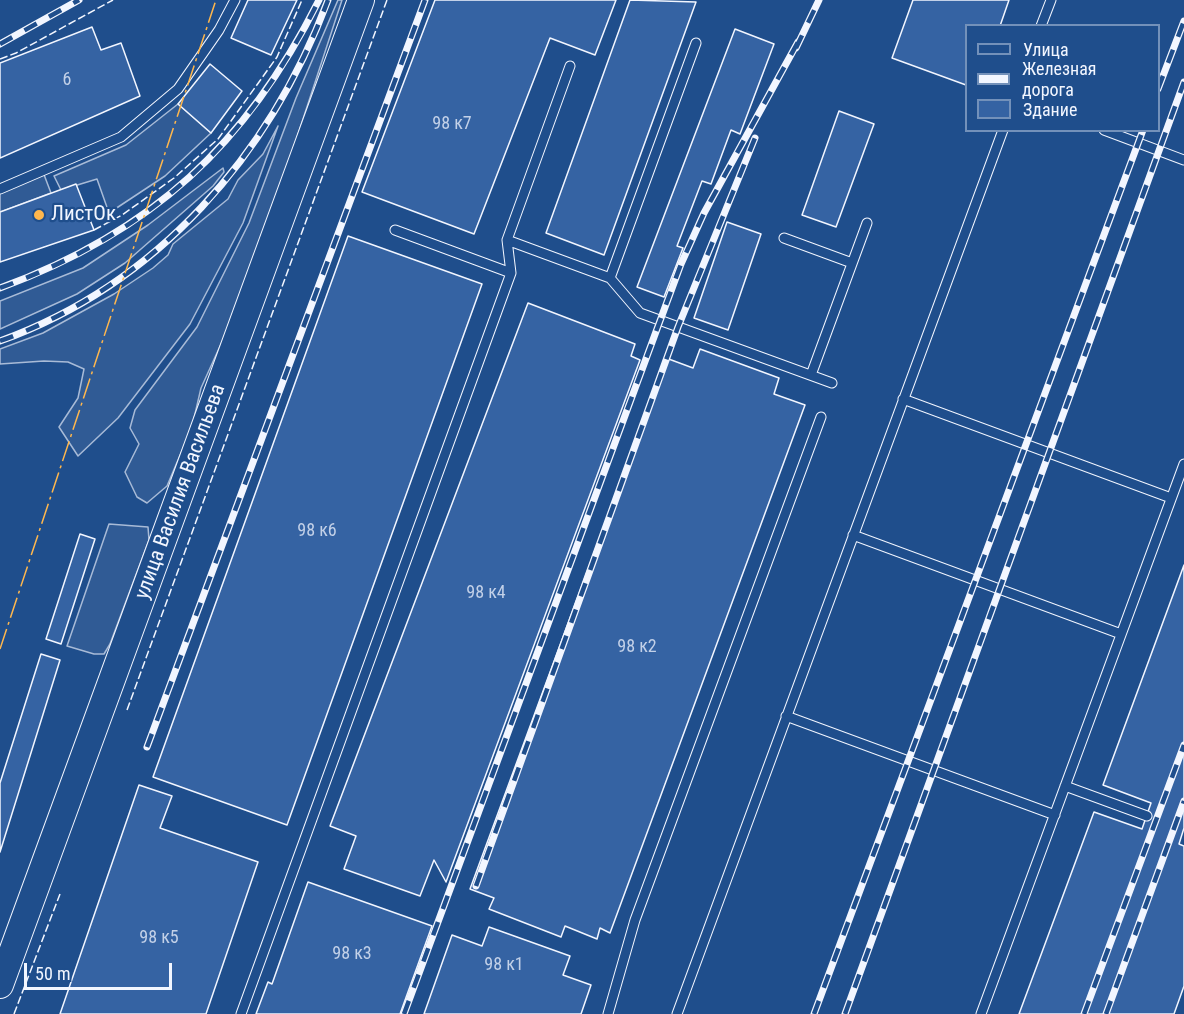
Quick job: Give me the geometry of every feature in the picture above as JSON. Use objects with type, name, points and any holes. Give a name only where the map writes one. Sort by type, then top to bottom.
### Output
[{"type":"main road","name":"улица Василия Васильева","points":[[0,985],[362,0]]},
{"type":"lane","points":[[0,189],[122,137],[178,89],[219,30],[235,0]]},
{"type":"lane","points":[[1042,24],[1051,0]]},
{"type":"lane","points":[[610,278],[696,43]]},
{"type":"lane","points":[[241,1014],[512,273],[507,240],[570,66]]},
{"type":"lane","points":[[677,1014],[1002,132]]},
{"type":"lane","points":[[1109,132],[1184,160]]},
{"type":"lane","points":[[811,375],[867,223]]},
{"type":"lane","points":[[395,230],[512,273]]},
{"type":"lane","points":[[784,238],[852,263]]},
{"type":"lane","points":[[507,240],[610,278],[640,313],[832,383]]},
{"type":"lane","points":[[903,399],[1171,498]]},
{"type":"lane","points":[[608,1014],[634,920],[821,417]]},
{"type":"lane","points":[[981,1014],[1184,464]]},
{"type":"lane","points":[[853,535],[1121,634]]},
{"type":"lane","points":[[786,716],[1055,815]]},
{"type":"lane","points":[[1065,786],[1147,816]]},
{"type":"shaded area","points":[[338,0],[342,0],[286,171],[236,311],[201,388],[192,427],[167,486],[147,503],[137,497],[125,472],[139,444],[130,428],[135,410],[197,327],[249,223],[296,98]]},
{"type":"shaded area","points":[[178,104],[211,133],[165,176],[109,213],[97,179],[61,190],[54,176],[126,145]]},
{"type":"shaded area","points":[[278,126],[243,223],[190,324],[118,418],[78,456],[59,427],[78,398],[84,369],[68,362],[0,364],[0,349],[43,333],[114,294],[153,268],[168,255],[173,244],[228,199],[238,180],[263,154]]},
{"type":"shaded area","points":[[223,168],[224,172],[213,186],[125,263],[77,294],[0,329],[0,301],[83,268],[148,225]]},
{"type":"shaded area","points":[[43,172],[51,193],[0,212],[0,187]]},
{"type":"shaded area","points":[[109,524],[148,527],[149,540],[110,644],[104,654],[94,654],[67,646]]},
{"type":"building","points":[[248,0],[297,0],[271,55],[231,38]]},
{"type":"building","points":[[435,0],[616,0],[595,55],[550,38],[474,234],[362,192]]},
{"type":"building","points":[[630,0],[696,2],[604,255],[546,233]]},
{"type":"building","points":[[913,0],[1009,0],[1001,24],[965,24],[965,85],[892,58]]},
{"type":"building","points":[[92,27],[101,50],[121,43],[140,96],[0,158],[0,63]]},
{"type":"building","points":[[735,29],[774,44],[740,134],[731,130],[711,184],[702,181],[677,246],[683,248],[664,297],[637,287]]},
{"type":"building","points":[[210,64],[242,91],[211,133],[178,104]]},
{"type":"building","points":[[839,111],[874,124],[836,227],[802,215]]},
{"type":"building","points":[[76,184],[94,230],[0,262],[0,212]]},
{"type":"building","points":[[727,222],[761,234],[728,330],[694,318]]},
{"type":"building","points":[[348,236],[482,284],[287,825],[153,777]]},
{"type":"building","points":[[528,303],[635,344],[631,356],[640,360],[446,882],[434,860],[420,896],[344,869],[356,836],[330,826]]},
{"type":"building","points":[[700,349],[779,378],[774,394],[805,405],[610,933],[600,928],[597,939],[565,926],[561,937],[489,909],[494,898],[470,889],[666,358],[693,368]]},
{"type":"building","points":[[80,534],[95,539],[61,644],[46,639]]},
{"type":"building","points":[[1184,565],[1184,828],[1179,844],[1184,846],[1184,986],[1174,1014],[1019,1014],[1094,812],[1142,829],[1151,803],[1103,785]]},
{"type":"building","points":[[41,654],[60,660],[0,852],[0,783]]},
{"type":"building","points":[[139,785],[172,796],[160,828],[258,862],[206,1014],[60,1014]]},
{"type":"building","points":[[308,882],[432,926],[400,1014],[256,1014],[268,982],[272,984]]},
{"type":"building","points":[[489,927],[570,956],[563,975],[591,985],[581,1014],[424,1014],[452,935],[482,946]]},
{"type":"railway","points":[[0,44],[79,0]]},
{"type":"railway","points":[[0,288],[104,240],[149,210],[190,177],[227,140],[260,98],[291,51],[319,0]]},
{"type":"railway","points":[[0,341],[57,316],[110,285],[158,249],[202,207],[240,161],[274,111],[304,57],[328,0]]},
{"type":"railway","points":[[147,747],[425,0]]},
{"type":"railway","points":[[796,48],[819,0]]},
{"type":"railway","points":[[1160,84],[1184,21]]},
{"type":"railway","points":[[404,1014],[681,264],[704,213],[798,42]]},
{"type":"railway","points":[[845,1014],[1184,82]]},
{"type":"railway","points":[[814,1014],[1142,132]]},
{"type":"railway","points":[[476,886],[678,327],[755,138]]},
{"type":"railway","points":[[1084,1014],[1184,745]]},
{"type":"railway","points":[[1106,1014],[1184,801]]},
{"type":"fence","points":[[0,59],[16,53],[113,0]]},
{"type":"fence","points":[[94,230],[122,215],[174,178],[218,139],[277,57],[302,0]]},
{"type":"fence","points":[[127,710],[387,0]]},
{"type":"fence","points":[[14,1014],[60,894]]},
{"type":"power","points":[[0,649],[216,0]]},
{"type":"place","name":"ЛистОк","points":[[39,215]]}]
